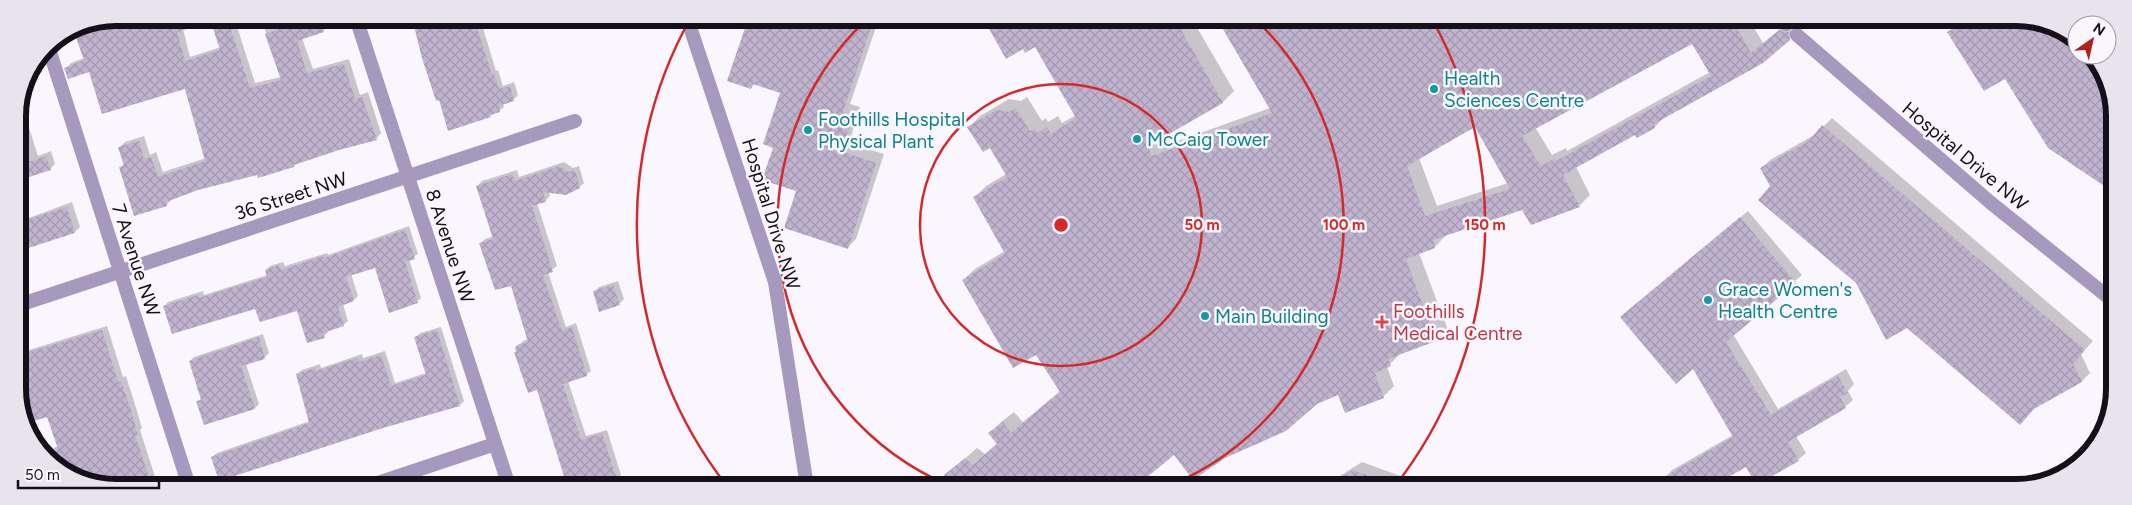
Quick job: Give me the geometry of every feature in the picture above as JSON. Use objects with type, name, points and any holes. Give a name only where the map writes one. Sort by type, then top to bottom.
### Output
[{"type":"street","name":"8 Avenue NW","points":[[359,26],[506,479]]},
{"type":"street","name":"Hospital Drive NW","points":[[690,26],[775,282],[806,479]]},
{"type":"street","name":"Hospital Drive NW","points":[[1797,35],[1991,203],[2106,295]]},
{"type":"street","name":"7 Avenue NW","points":[[51,55],[186,479]]},
{"type":"street","name":"36 Street NW","points":[[26,303],[575,121]]},
{"type":"street","points":[[390,479],[495,444]]},
{"type":"building","points":[[117,26],[197,26],[177,32],[185,61],[220,50],[212,26],[230,26],[250,88],[281,80],[265,34],[288,26],[322,26],[324,32],[297,41],[307,73],[344,64],[355,99],[362,97],[377,140],[339,150],[258,178],[257,175],[198,190],[166,202],[167,206],[134,216],[119,167],[124,166],[118,147],[139,141],[144,159],[151,157],[158,177],[205,161],[185,89],[102,114],[89,72],[68,79],[64,68],[84,60],[76,36],[93,29]]},
{"type":"building","points":[[414,26],[477,26],[492,75],[494,74],[499,89],[510,86],[514,101],[499,106],[500,112],[490,115],[491,117],[448,131],[439,100],[436,101]]},
{"type":"building","name":"Foothills Hospital Physical Plant","points":[[746,26],[871,26],[843,112],[853,116],[841,151],[876,163],[848,249],[784,228],[796,191],[762,180],[773,148],[763,144],[780,93],[753,84],[751,89],[727,81]]},
{"type":"building","points":[[987,26],[1179,26],[1223,103],[1148,146],[1152,156],[1272,113],[1221,26],[1736,26],[1751,53],[1780,30],[1789,32],[1790,40],[1763,63],[1654,124],[1655,128],[1637,138],[1635,135],[1563,175],[1580,207],[1531,225],[1522,210],[1433,240],[1435,248],[1406,259],[1436,341],[1388,359],[1391,366],[1375,373],[1384,398],[1345,413],[1338,395],[1317,404],[1286,431],[1225,458],[1194,479],[1192,479],[1174,455],[1145,479],[947,479],[944,475],[965,458],[973,465],[997,444],[988,433],[1003,422],[1011,433],[1060,392],[1036,355],[1013,368],[962,280],[1005,254],[973,197],[1007,177],[990,148],[983,152],[967,127],[997,110],[1009,112],[1015,108],[1030,131],[1034,129],[1037,133],[1047,127],[1051,134],[1076,118],[1035,47],[1025,53],[1023,49],[1006,59]],"holes":[[[1692,44],[1711,76],[1556,161],[1554,159],[1541,166],[1522,136]],[[1475,127],[1510,189],[1425,216],[1407,166]]]},
{"type":"building","points":[[1794,26],[1808,26],[1804,29]]},
{"type":"building","points":[[1957,26],[2027,27],[2044,31],[2067,43],[2067,65],[2089,65],[2094,72],[2104,99],[2106,111],[2106,187],[2048,148],[2005,79],[1984,91],[1947,32]]},
{"type":"building","points":[[1822,125],[2085,350],[2073,364],[2082,382],[2034,409],[2020,425],[1907,328],[1886,340],[1856,283],[1758,200],[1770,186],[1760,168],[1809,141]]},
{"type":"building","points":[[46,156],[51,170],[29,177],[26,163]]},
{"type":"building","points":[[559,166],[568,172],[575,170],[580,188],[566,195],[543,192],[546,202],[532,206],[553,272],[543,275],[562,331],[572,327],[587,376],[563,384],[581,440],[602,433],[617,479],[565,479],[537,390],[528,393],[514,352],[516,352],[515,348],[517,345],[528,342],[511,286],[495,290],[479,243],[493,239],[476,186],[512,174],[515,181]]},
{"type":"building","points":[[67,207],[75,233],[26,249],[26,222],[30,221],[29,219]]},
{"type":"building","points":[[1740,217],[1796,283],[1726,342],[1771,415],[1838,376],[1848,393],[1840,397],[1846,408],[1788,442],[1799,461],[1767,479],[1753,479],[1746,467],[1725,479],[1661,479],[1733,437],[1693,369],[1676,384],[1620,317]]},
{"type":"building","points":[[405,230],[415,259],[405,262],[418,303],[389,313],[375,268],[346,277],[354,301],[338,307],[344,326],[323,333],[325,338],[307,343],[297,311],[260,322],[255,309],[172,334],[163,306],[198,295],[199,298],[267,277],[265,270],[279,265],[281,270],[323,256],[324,258]]},
{"type":"building","points":[[613,285],[620,305],[599,312],[593,291]]},
{"type":"building","points":[[102,330],[118,382],[121,381],[129,404],[138,435],[135,435],[150,479],[111,479],[88,474],[66,463],[53,452],[58,449],[47,417],[33,422],[28,406],[26,353]]},
{"type":"building","points":[[437,330],[460,406],[383,428],[225,479],[218,479],[211,457],[309,423],[296,374],[315,368],[316,371],[357,358],[359,362],[381,355],[391,386],[426,375],[414,337]]},
{"type":"building","points":[[259,337],[265,359],[241,366],[255,409],[204,425],[196,401],[201,400],[189,361]]},
{"type":"building","points":[[1353,470],[1378,479],[1338,479]]},
{"type":"place","name":"Health Sciences Centre","points":[[1434,89]]},
{"type":"place","name":"Foothills Hospital Physical Plant","points":[[808,130]]},
{"type":"place","name":"McCaig Tower","points":[[1137,139]]},
{"type":"place","name":"Grace Women's Health Centre","points":[[1708,300]]},
{"type":"place","name":"Main Building","points":[[1205,316]]},
{"type":"place","name":"Foothills Medical Centre","points":[[1382,322]]}]
